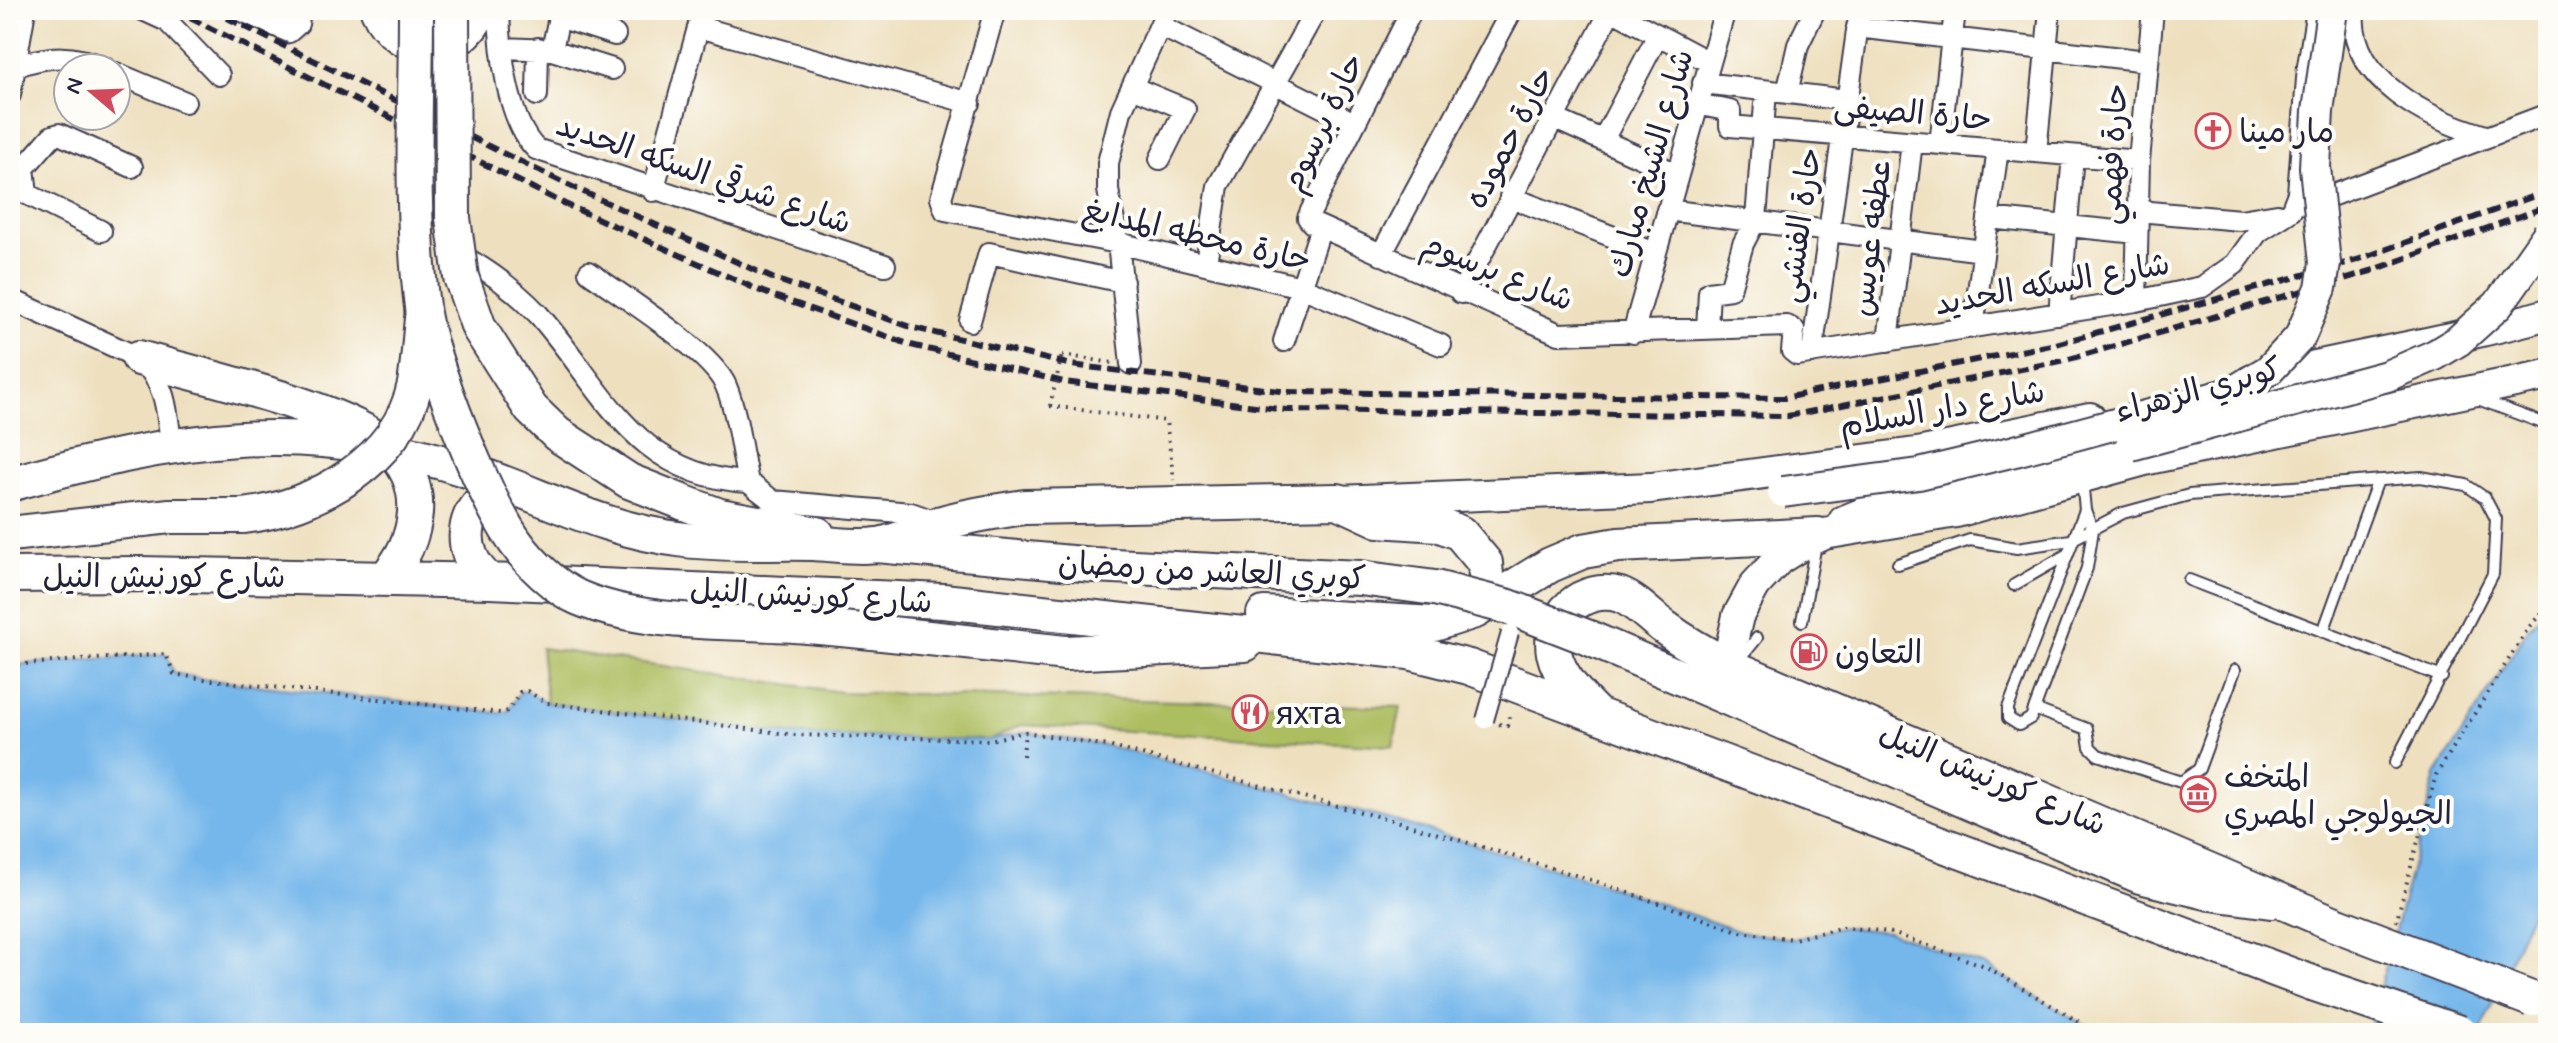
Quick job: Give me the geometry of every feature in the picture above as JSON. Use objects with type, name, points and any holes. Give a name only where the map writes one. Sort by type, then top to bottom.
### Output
[{"type":"main road","points":[[378,10],[391,32],[403,40],[430,47],[457,39],[468,30],[480,10]]},
{"type":"main road","name":"كوبري العاشر من رمضان","points":[[416,10],[416,221],[423,310],[445,387],[511,536],[545,574],[565,589],[608,609],[1066,653],[1310,641]]},
{"type":"main road","name":"كوبري العاشر من رمضان","points":[[452,10],[453,218],[461,277],[479,328],[531,409],[557,434],[629,481],[720,516],[878,545],[1093,565],[1360,578],[1473,596],[1550,621],[2140,876],[2211,893],[2284,901]]},
{"type":"main road","name":"كوبري الزهراء","points":[[1651,488],[1717,496],[1783,492],[1919,474],[2231,393],[2269,370],[2300,337],[2321,288],[2325,263],[2315,167],[2318,111],[2332,10]]},
{"type":"main road","name":"كوبري الزهراء","points":[[1818,535],[1886,504],[2131,445],[2387,376],[2458,341],[2498,305],[2548,234]]},
{"type":"main road","points":[[10,534],[170,516],[265,514],[328,491],[380,447],[405,408],[414,386],[423,310]]},
{"type":"main road","name":"شارع دار السلام","points":[[1338,501],[1651,488],[1789,471],[1991,440],[2188,397],[2379,350],[2494,329],[2548,314]]},
{"type":"main road","points":[[139,358],[298,406],[360,431],[388,447],[414,486],[416,503],[409,544],[385,579]]},
{"type":"main road","points":[[1206,630],[1231,620],[1269,614],[1419,626],[1448,622],[1488,604],[1550,565],[1592,549],[1818,535],[1956,512],[2270,431],[2548,375]]},
{"type":"main road","name":"شارع كورنيش النيل","points":[[10,484],[100,458],[171,444],[287,438],[388,447],[519,489],[592,520],[686,540],[878,545],[974,514],[1025,507],[1338,501]]},
{"type":"main road","points":[[490,581],[469,556],[467,523],[487,496],[519,489]]},
{"type":"main road","points":[[1338,501],[1379,520],[1438,524],[1460,533],[1485,563],[1488,604]]},
{"type":"main road","points":[[1730,666],[1738,616],[1755,585],[1779,559],[1818,535]]},
{"type":"main road","name":"شارع كورنيش النيل","points":[[10,575],[490,581],[943,601],[1439,658],[2312,983],[2460,1033]]},
{"type":"main road","name":"شارع كورنيش النيل","points":[[1599,717],[1563,673],[1553,643],[1564,613],[1590,595],[1610,593],[1629,600],[1682,640],[1730,666],[2335,924],[2539,1002]]},
{"type":"street","points":[[10,95],[17,66],[16,31],[25,10]]},
{"type":"street","points":[[143,10],[167,21],[219,75]]},
{"type":"street","points":[[240,10],[289,32],[298,24],[300,10]]},
{"type":"street","name":"شارع شرقي السكه الحديد","points":[[499,10],[505,75],[524,136],[536,149],[653,191],[885,265]]},
{"type":"street","points":[[653,191],[701,19],[970,103],[995,10]]},
{"type":"street","points":[[1206,263],[1218,186],[1316,10]]},
{"type":"street","name":"حارة برسوم","points":[[1284,341],[1301,287],[1315,223],[1354,123],[1412,10]]},
{"type":"street","points":[[1381,255],[1512,10]]},
{"type":"street","points":[[1611,10],[1709,62]]},
{"type":"street","name":"حارة حموده","points":[[1461,293],[1611,10]]},
{"type":"street","name":"شارع الشيخ مبارك","points":[[1633,333],[1725,10]]},
{"type":"street","points":[[1787,93],[1798,45],[1815,10]]},
{"type":"street","points":[[1940,144],[1955,10]]},
{"type":"street","points":[[2036,152],[2050,10]]},
{"type":"street","name":"حارة فهمي","points":[[2136,301],[2139,161],[2153,10]]},
{"type":"street","points":[[2291,211],[2302,173],[2308,66],[2317,10]]},
{"type":"street","points":[[2354,10],[2358,50],[2397,93],[2425,113],[2486,136]]},
{"type":"street","points":[[537,95],[545,49],[557,19],[570,14],[593,18],[615,35]]},
{"type":"street","points":[[1122,363],[1123,282],[1109,204],[1108,163],[1113,137],[1132,87],[1164,18],[1275,84],[1354,123]]},
{"type":"street","points":[[1859,19],[1952,38],[2147,61]]},
{"type":"street","name":"حارة الفنشي","points":[[1802,354],[1829,230],[1859,19]]},
{"type":"street","points":[[1603,140],[1658,35]]},
{"type":"street","points":[[502,48],[545,49],[612,69]]},
{"type":"street","points":[[17,66],[52,58]]},
{"type":"street","points":[[132,80],[185,102]]},
{"type":"street","points":[[1703,83],[1847,100]]},
{"type":"street","points":[[1132,87],[1185,109],[1160,159]]},
{"type":"street","points":[[1707,329],[1709,292],[1730,289],[1743,244],[1756,219],[1766,91]]},
{"type":"street","name":"حارة محطه المدابغ","points":[[970,103],[941,198],[941,206],[953,214],[1118,243],[1301,287],[1441,345]]},
{"type":"street","name":"حارة الصيفى","points":[[1697,104],[1730,111],[1730,126],[2139,161]]},
{"type":"street","points":[[2138,211],[2240,220],[2291,211],[2548,114]]},
{"type":"street","points":[[1553,118],[1677,174]]},
{"type":"street","points":[[101,231],[27,194],[17,165],[52,136],[59,134],[132,167]]},
{"type":"street","name":"عطفه عويس","points":[[1888,341],[1912,142]]},
{"type":"street","points":[[1973,327],[1998,149]]},
{"type":"street","points":[[2059,314],[2073,156]]},
{"type":"street","points":[[1510,197],[1655,253]]},
{"type":"street","points":[[1667,210],[1756,219],[1983,251]]},
{"type":"street","name":"شارع السكه الحديد","points":[[1802,354],[2059,314],[2202,287],[2220,278],[2235,264],[2258,232],[2291,211]]},
{"type":"street","points":[[1988,218],[2137,233]]},
{"type":"street","name":"شارع برسوم","points":[[1315,223],[1461,293],[1559,334],[1792,326],[1802,354]]},
{"type":"street","points":[[970,321],[989,253],[1123,282]]},
{"type":"street","points":[[471,261],[506,285],[538,315],[621,422],[646,446],[693,472],[748,482],[773,501],[911,513],[942,524]]},
{"type":"street","points":[[589,272],[703,357],[720,375],[730,398],[748,482]]},
{"type":"street","points":[[10,299],[139,358],[162,387],[171,444]]},
{"type":"street","points":[[1485,720],[1510,633]]},
{"type":"lane","points":[[2462,392],[2548,425]]},
{"type":"lane","points":[[1898,564],[1970,540],[2017,548],[2071,540],[2123,513],[2189,495],[2421,477],[2466,485],[2485,498],[2496,519],[2493,574],[2395,763]]},
{"type":"lane","points":[[2082,478],[2085,510],[2093,530],[2087,568],[2034,709],[2024,725],[2008,718],[2008,708],[2085,510]]},
{"type":"lane","points":[[2323,632],[2378,480]]},
{"type":"lane","points":[[1802,621],[1818,535]]},
{"type":"lane","points":[[2014,585],[2066,555]]},
{"type":"lane","points":[[2189,580],[2442,677]]},
{"type":"lane","points":[[1730,666],[1757,638]]},
{"type":"lane","points":[[2034,709],[2087,729],[2090,747],[2098,755],[2181,782],[2199,769],[2235,670]]},
{"type":"path","points":[[1122,363],[1062,355],[1050,406],[1166,421],[1177,506]]},
{"type":"path","points":[[2394,929],[2436,775],[2529,627],[2548,606]]},
{"type":"path","points":[[10,665],[166,654],[174,674],[500,713],[508,711],[520,692],[527,691],[547,703],[795,735],[990,740],[1025,732],[1108,746],[1365,813],[1592,880],[1741,932],[1794,939],[1843,927],[1889,932],[1985,966],[2086,1026],[2108,1033]]},
{"type":"path","points":[[1023,756],[1025,732]]},
{"type":"green space","points":[[541,648],[841,692],[1401,707],[1393,746],[1021,725],[990,740],[795,735],[547,703]]},
{"type":"water","points":[[2548,606],[2548,872],[2480,1033],[2368,1033],[2436,775],[2529,627]]},
{"type":"water","points":[[166,654],[174,673],[203,679],[500,713],[508,711],[520,692],[527,691],[547,703],[795,735],[990,740],[1025,732],[1108,746],[1399,822],[1592,880],[1741,932],[1794,939],[1843,927],[1889,932],[1985,966],[2086,1026],[2108,1033],[10,1033],[10,665]]},
{"type":"railway","points":[[174,10],[565,204],[763,292],[911,345],[1064,382],[1286,410],[1788,416],[2066,360],[2371,271],[2548,206]]},
{"type":"railway","points":[[211,10],[564,183],[772,278],[914,328],[1072,365],[1288,392],[1784,398],[2056,344],[2357,260],[2548,191]]},
{"type":"place","name":"مار مينا","points":[[2213,131]]},
{"type":"place","name":"التعاون","points":[[1809,652]]},
{"type":"place","name":"яхта","points":[[1250,713]]},
{"type":"place","name":"المتخف الجيولوجي المصري","points":[[2198,794]]}]
